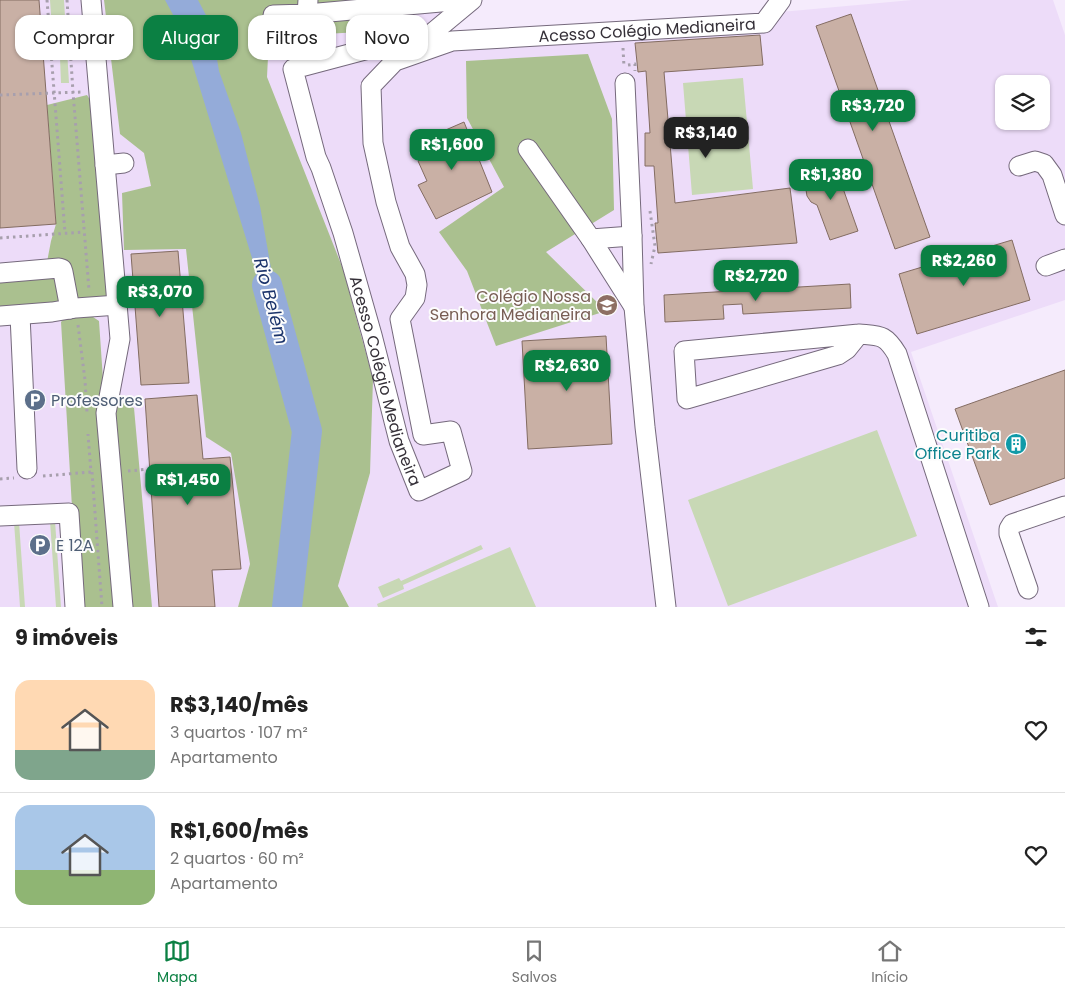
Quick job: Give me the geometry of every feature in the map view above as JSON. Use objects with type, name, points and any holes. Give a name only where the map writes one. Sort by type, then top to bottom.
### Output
[{"type":"street","points":[[91,0],[120,339],[106,413],[123,607]]},
{"type":"street","points":[[274,15],[308,7],[463,0]]},
{"type":"street","name":"Acesso Colégio Medianeira","points":[[472,0],[431,34],[293,69],[316,157],[343,233],[399,441],[419,491],[462,471],[451,431],[424,435],[400,319],[415,298],[417,285],[415,274],[400,247],[386,202],[373,143],[371,86],[395,61],[452,41],[764,24],[781,0]]},
{"type":"street","points":[[625,82],[634,307],[645,427],[666,607]]},
{"type":"street","points":[[528,149],[634,307]]},
{"type":"street","points":[[1019,166],[1035,161],[1044,164],[1052,175],[1065,215]]},
{"type":"street","points":[[105,164],[124,163]]},
{"type":"street","points":[[590,239],[632,236]]},
{"type":"street","points":[[1046,266],[1065,259]]},
{"type":"street","points":[[0,273],[62,269],[71,304]]},
{"type":"street","points":[[0,316],[52,312],[71,304],[118,305]]},
{"type":"street","points":[[20,315],[32,472]]},
{"type":"street","points":[[372,335],[400,319]]},
{"type":"street","points":[[859,334],[847,349],[838,355],[687,399],[684,351],[859,334],[878,336],[890,341],[898,354],[979,607]]},
{"type":"street","points":[[1028,589],[1009,534],[1009,529],[1012,524],[1065,506]]},
{"type":"street","points":[[0,516],[69,513],[75,607]]},
{"type":"path","points":[[47,0],[65,233]]},
{"type":"path","points":[[68,0],[89,294],[71,304],[85,380],[87,417]]},
{"type":"path","points":[[622,32],[625,82]]},
{"type":"path","points":[[0,95],[98,92]]},
{"type":"path","points":[[0,238],[84,232]]},
{"type":"path","points":[[88,426],[102,607]]},
{"type":"path","points":[[32,472],[91,472]]},
{"type":"shaded area","points":[[0,0],[442,0],[440,32],[792,11],[912,0],[1053,0],[1065,35],[1065,300],[911,352],[998,607],[349,607],[338,586],[370,473],[250,564],[238,607],[0,607]]},
{"type":"green space","points":[[50,0],[64,0],[65,15],[51,15]]},
{"type":"green space","points":[[104,0],[388,0],[389,15],[346,15],[346,33],[336,33],[336,15],[248,15],[248,60],[268,60],[267,77],[343,269],[373,379],[370,473],[338,586],[349,607],[238,607],[250,564],[231,453],[206,437],[186,249],[124,250],[122,193],[151,186],[144,153],[120,134],[111,60],[133,60],[133,15],[106,15]]},
{"type":"green space","points":[[588,54],[612,119],[614,210],[546,252],[606,311],[496,346],[467,271],[439,232],[504,187],[467,118],[466,61]]},
{"type":"green space","points":[[60,60],[68,60],[69,83],[61,83]]},
{"type":"green space","points":[[743,78],[753,189],[692,195],[683,83]]},
{"type":"green space","points":[[87,95],[99,114],[110,294],[99,305],[54,305],[0,312],[0,266],[47,262],[56,224],[47,105]]},
{"type":"green space","points":[[84,311],[99,321],[104,394],[134,408],[152,607],[78,607],[61,322],[68,314]]},
{"type":"green space","points":[[877,430],[917,536],[728,606],[688,500]]},
{"type":"green space","points":[[50,521],[55,521],[61,607],[56,607]]},
{"type":"green space","points":[[14,522],[19,522],[25,607],[20,607]]},
{"type":"green space","points":[[481,545],[483,549],[403,585],[404,589],[383,598],[378,587],[399,578],[401,581]]},
{"type":"green space","points":[[510,547],[536,607],[378,607],[377,604]]},
{"type":"water","points":[[165,0],[198,0],[206,15],[173,15]]},
{"type":"water","points":[[191,60],[217,60],[219,71],[241,133],[260,206],[274,285],[279,339]]},
{"type":"building","points":[[0,0],[39,0],[40,15],[15,15],[15,60],[44,60],[56,224],[0,228]]},
{"type":"building","points":[[851,14],[930,237],[895,249],[816,26]]},
{"type":"building","points":[[760,35],[763,65],[664,72],[675,203],[790,188],[797,243],[658,253],[655,223],[658,223],[654,166],[645,166],[645,133],[650,133],[646,71],[638,72],[635,43]]},
{"type":"building","points":[[464,122],[492,192],[436,219],[418,185],[427,181],[418,161],[425,157],[418,142]]},
{"type":"building","points":[[833,160],[858,231],[830,240],[817,205],[811,202],[806,190],[807,182],[815,168]]},
{"type":"building","points":[[1012,240],[1030,300],[917,334],[899,274]]},
{"type":"building","points":[[178,251],[189,383],[141,385],[131,254]]},
{"type":"building","points":[[850,284],[851,308],[743,314],[742,304],[723,305],[724,319],[665,322],[664,295]]},
{"type":"building","points":[[606,336],[612,444],[528,449],[522,341]]},
{"type":"building","name":"Curitiba Office Park","points":[[1065,370],[1065,478],[990,505],[955,409]]},
{"type":"building","points":[[197,395],[203,459],[230,457],[241,569],[212,570],[215,607],[159,607],[145,399]]},
{"type":"waterway","name":"Rio Belém","points":[[267,285],[307,431],[287,607]]},
{"type":"place","name":"Colégio Nossa Senhora Medianeira","points":[[607,305]]},
{"type":"place","name":"Professores","points":[[35,400]]},
{"type":"place","name":"Curitiba Office Park","points":[[1016,444]]},
{"type":"place","name":"E 12A","points":[[40,545]]}]
